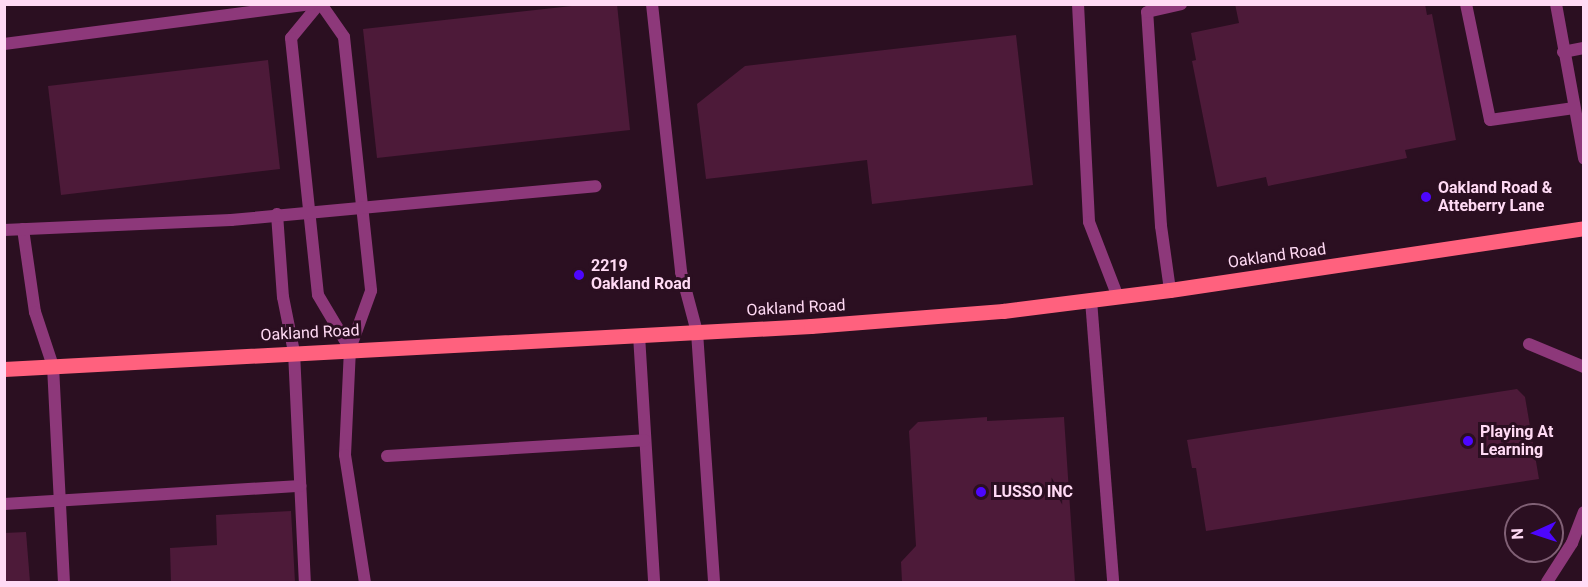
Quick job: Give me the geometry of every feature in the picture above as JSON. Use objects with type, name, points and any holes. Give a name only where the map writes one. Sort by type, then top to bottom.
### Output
[{"type":"main road","name":"Oakland Road","points":[[4,369],[350,349],[811,327],[1003,311],[1170,290],[1584,228]]},
{"type":"street","points":[[4,44],[311,4]]},
{"type":"street","points":[[350,349],[318,295],[291,38],[320,4],[344,37],[371,291],[350,349],[345,454],[365,582]]},
{"type":"street","points":[[652,4],[681,272],[697,332],[714,582]]},
{"type":"street","points":[[1078,4],[1089,222],[1118,297]]},
{"type":"street","points":[[1170,290],[1161,226],[1148,12],[1181,4]]},
{"type":"street","points":[[1466,4],[1490,120],[1574,108]]},
{"type":"street","points":[[1556,4],[1584,158]]},
{"type":"street","points":[[1563,52],[1584,48]]},
{"type":"street","points":[[4,230],[231,220],[595,186]]},
{"type":"street","points":[[277,214],[283,297],[294,352],[305,582]]},
{"type":"street","points":[[23,230],[34,312],[53,366],[64,582]]},
{"type":"street","points":[[1091,300],[1113,582]]},
{"type":"street","points":[[639,335],[654,582]]},
{"type":"street","points":[[1529,344],[1584,367]]},
{"type":"street","points":[[387,456],[645,440]]},
{"type":"street","points":[[4,504],[300,486]]},
{"type":"street","points":[[1547,582],[1572,543],[1584,512]]},
{"type":"building","points":[[590,4],[617,4],[630,130],[377,158],[363,29]]},
{"type":"building","points":[[1235,4],[1425,4],[1427,15],[1432,14],[1456,140],[1405,150],[1407,158],[1268,186],[1266,177],[1217,187],[1192,61],[1196,60],[1191,33],[1239,23]]},
{"type":"building","points":[[1016,35],[1033,185],[872,204],[867,160],[706,179],[697,104],[745,66]]},
{"type":"building","points":[[268,60],[280,169],[61,195],[48,86]]},
{"type":"building","points":[[1517,389],[1525,397],[1539,479],[1206,531],[1196,468],[1192,468],[1187,440]]},
{"type":"building","points":[[987,417],[987,421],[1064,417],[1075,582],[902,582],[901,562],[916,546],[909,431],[918,422]]},
{"type":"building","points":[[291,511],[295,582],[171,582],[170,548],[217,545],[216,515]]},
{"type":"building","points":[[26,532],[30,582],[4,582],[4,533]]},
{"type":"place","name":"Oakland Road & Atteberry Lane","points":[[1426,197]]},
{"type":"place","name":"2219 Oakland Road","points":[[579,275]]},
{"type":"place","name":"Playing At Learning","points":[[1468,441]]},
{"type":"place","name":"LUSSO INC","points":[[981,492]]}]
